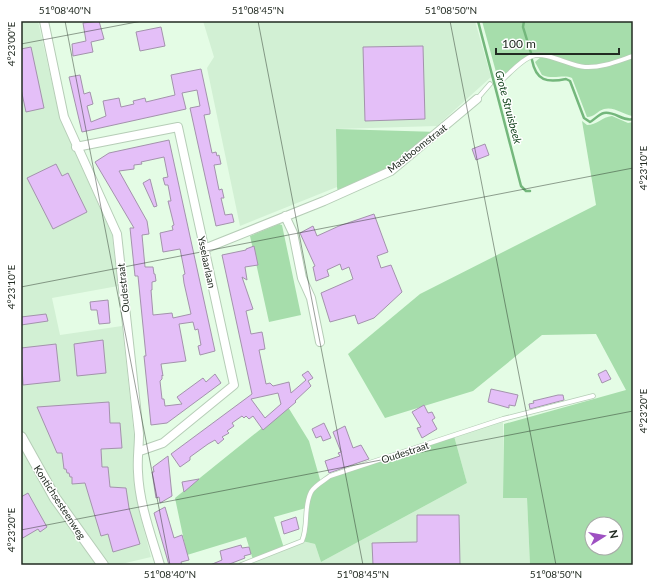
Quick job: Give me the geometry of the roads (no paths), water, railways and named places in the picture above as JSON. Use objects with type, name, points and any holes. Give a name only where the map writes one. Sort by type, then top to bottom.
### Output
[{"type":"street","name":"Oudestraat","points":[[44,21],[64,117],[76,147],[117,234],[140,451],[138,471],[143,510],[160,565]]},
{"type":"street","name":"Mastboomstraat","points":[[204,249],[391,171],[477,99]]},
{"type":"street","name":"Ysselaarlaan","points":[[76,147],[178,126],[234,384],[163,443],[140,451]]},
{"type":"street","points":[[285,216],[292,233],[302,278],[311,298],[320,342]]},
{"type":"street","name":"Kontichsesteenweg","points":[[21,437],[56,498],[103,565]]},
{"type":"lane","points":[[501,81],[533,56],[541,56],[586,67],[609,64],[633,56]]},
{"type":"lane","points":[[477,99],[490,84]]},
{"type":"lane","name":"Oudestraat","points":[[241,565],[302,541],[307,530],[306,508],[312,491],[330,476],[503,420],[593,396]]},
{"type":"waterway","name":"Grote Struisbeek","points":[[478,21],[521,186],[526,191],[530,191]]},
{"type":"waterway","points":[[524,21],[523,27],[531,53]]},
{"type":"waterway","points":[[532,60],[536,72],[543,79],[553,81],[566,79],[570,81],[584,118],[590,122],[604,113],[629,120],[633,119]]}]
